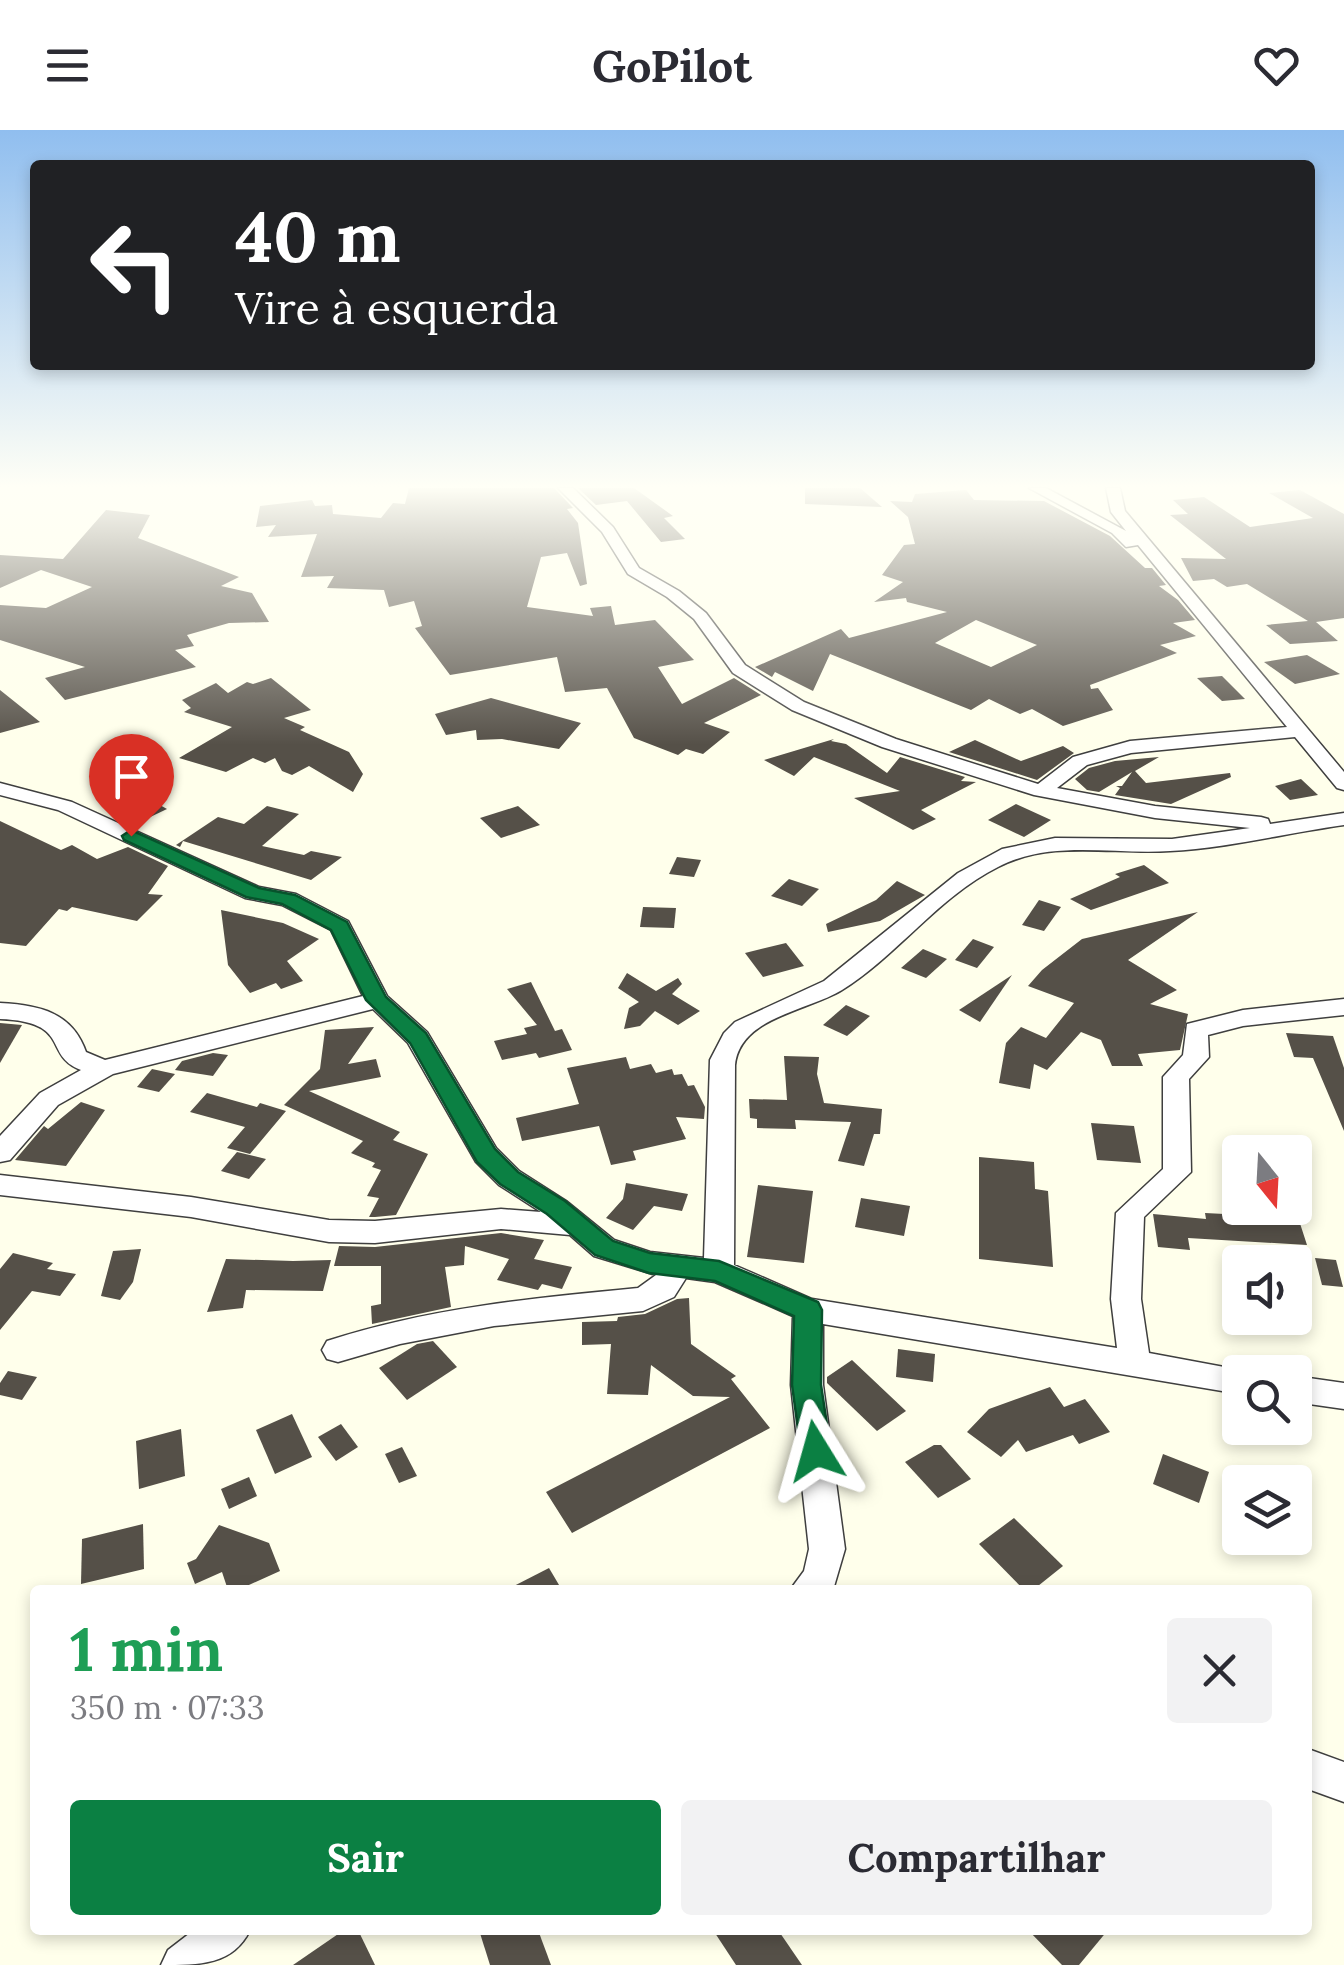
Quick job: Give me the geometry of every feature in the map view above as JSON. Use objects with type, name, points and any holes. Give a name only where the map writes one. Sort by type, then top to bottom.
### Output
[{"type":"street","points":[[637,574],[686,605],[739,669],[798,706],[889,744],[1041,791],[1155,812],[1296,825]]},
{"type":"street","points":[[1172,574],[1344,784]]},
{"type":"street","points":[[1041,791],[1080,760],[1130,746],[1300,731]]},
{"type":"street","points":[[0,788],[65,806],[254,893],[288,899],[340,926],[377,1000],[418,1038],[486,1156],[509,1178],[556,1208],[604,1248],[649,1263],[719,1271],[808,1310],[1222,1378]]},
{"type":"street","points":[[719,1271],[716,1168],[724,1052],[740,1032],[767,1014],[815,996],[854,972],[988,863],[1030,847],[1067,841],[1167,845],[1344,820]]},
{"type":"street","points":[[0,1154],[49,1100],[105,1068],[318,1018],[377,1000]]},
{"type":"street","points":[[1135,1366],[1126,1298],[1130,1213],[1178,1172],[1176,1077],[1196,1058],[1196,1030],[1243,1018],[1344,1007]]},
{"type":"street","points":[[0,1012],[45,1018],[63,1030],[80,1063],[105,1068]]},
{"type":"street","points":[[0,1185],[191,1207],[328,1231],[375,1232],[501,1219],[573,1225]]},
{"type":"street","points":[[338,1350],[400,1332],[494,1314],[643,1299],[663,1289],[678,1266]]},
{"type":"street","points":[[808,1310],[806,1385],[827,1549],[822,1585]]},
{"type":"street","points":[[1312,1391],[1344,1396]]},
{"type":"street","points":[[1312,1771],[1344,1782]]},
{"type":"street","points":[[183,1965],[222,1935]]},
{"type":"building","points":[[0,574],[33,574],[0,588]]},
{"type":"building","points":[[52,574],[230,574],[239,577],[221,586],[252,593],[269,622],[229,623],[187,635],[194,646],[175,650],[196,667],[65,700],[45,678],[85,667],[0,640],[0,605],[46,608],[92,587]]},
{"type":"building","points":[[302,574],[536,574],[527,607],[593,616],[590,608],[611,606],[615,625],[655,620],[694,660],[658,667],[682,704],[734,678],[761,695],[704,723],[730,732],[703,754],[686,749],[678,755],[634,738],[607,688],[565,692],[557,657],[450,675],[415,628],[422,626],[414,601],[389,607],[384,590],[327,588],[334,576],[301,577]]},
{"type":"building","points":[[575,574],[585,574],[587,584],[580,586]]},
{"type":"building","points":[[1157,574],[1166,585],[1159,586],[1195,620],[1173,623],[1196,636],[1160,645],[1177,653],[1090,685],[1091,689],[1098,688],[1113,710],[1063,726],[1032,709],[1020,714],[989,699],[971,710],[830,654],[813,691],[775,672],[772,677],[755,667],[841,629],[849,638],[947,612],[907,602],[906,598],[874,602],[903,582],[882,575]],"holes":[[[976,620],[1037,645],[991,667],[935,643]]]},
{"type":"building","points":[[1189,574],[1344,574],[1344,618],[1316,622],[1338,641],[1290,644],[1266,625],[1308,621],[1247,584],[1227,587],[1214,579],[1193,581]]},
{"type":"building","points":[[1307,655],[1340,674],[1295,684],[1264,662]]},
{"type":"building","points":[[1222,676],[1245,699],[1222,701],[1197,678]]},
{"type":"building","points":[[271,678],[311,710],[284,718],[305,727],[300,730],[349,752],[363,774],[353,792],[309,766],[292,775],[282,771],[275,758],[265,763],[253,758],[226,772],[179,758],[232,727],[184,712],[191,708],[182,700],[216,683],[228,693],[247,682]]},
{"type":"building","points":[[0,690],[40,722],[0,733]]},
{"type":"building","points":[[491,698],[581,723],[559,749],[502,739],[477,740],[476,730],[446,735],[435,714]]},
{"type":"building","points":[[834,739],[831,741],[846,744],[887,773],[900,757],[965,777],[961,781],[976,782],[921,810],[936,819],[913,830],[854,798],[900,791],[814,757],[794,776],[764,760]]},
{"type":"building","points":[[975,740],[1021,761],[1063,746],[1074,753],[1037,780],[949,752]]},
{"type":"building","points":[[1159,757],[1135,771],[1146,783],[1230,773],[1231,777],[1171,804],[1115,795],[1120,788],[1116,786],[1122,786],[1132,772],[1099,792],[1087,790],[1075,779],[1089,768],[1115,761]]},
{"type":"building","points":[[1301,779],[1318,795],[1290,800],[1275,786]]},
{"type":"building","points":[[142,795],[167,809],[146,819],[121,805]]},
{"type":"building","points":[[1016,804],[1051,820],[1024,837],[988,820]]},
{"type":"building","points":[[267,806],[299,814],[262,846],[304,855],[311,851],[342,857],[311,880],[183,841],[180,847],[176,845],[218,817],[244,824]]},
{"type":"building","points":[[518,806],[540,825],[501,838],[480,818]]},
{"type":"building","points":[[0,821],[61,850],[72,845],[97,859],[128,847],[168,866],[148,894],[163,895],[137,921],[72,907],[67,911],[59,909],[26,946],[0,943]]},
{"type":"building","points":[[677,857],[701,860],[694,877],[669,874]]},
{"type":"building","points":[[1144,865],[1169,883],[1091,910],[1070,899],[1120,877],[1115,874]]},
{"type":"building","points":[[789,879],[819,889],[802,906],[771,896]]},
{"type":"building","points":[[897,881],[925,895],[880,921],[828,932],[826,924],[876,900]]},
{"type":"building","points":[[1039,900],[1061,907],[1044,931],[1022,925]]},
{"type":"building","points":[[643,907],[676,908],[674,928],[640,927]]},
{"type":"building","points":[[221,910],[283,923],[319,939],[287,961],[303,981],[281,989],[276,983],[250,993],[228,965]]},
{"type":"building","points":[[1198,912],[1128,960],[1177,990],[1150,1004],[1188,1014],[1180,1050],[1138,1054],[1143,1066],[1112,1066],[1101,1040],[1081,1032],[1047,1070],[1034,1064],[1030,1089],[999,1083],[1006,1043],[1021,1027],[1046,1038],[1074,1003],[1028,986],[1042,970],[1082,939]]},
{"type":"building","points":[[973,939],[994,947],[977,968],[955,960]]},
{"type":"building","points":[[786,943],[804,966],[763,977],[745,953]]},
{"type":"building","points":[[923,949],[947,959],[926,978],[901,968]]},
{"type":"building","points":[[627,973],[656,991],[678,978],[682,984],[672,994],[700,1011],[678,1025],[655,1011],[640,1026],[624,1029],[629,1008],[639,1002],[618,988]]},
{"type":"building","points":[[1012,975],[980,1022],[959,1010]]},
{"type":"building","points":[[531,982],[555,1031],[562,1029],[572,1050],[539,1058],[536,1053],[502,1060],[494,1041],[527,1034],[524,1028],[537,1025],[507,989]]},
{"type":"building","points":[[846,1005],[870,1016],[847,1036],[823,1025]]},
{"type":"building","points":[[0,1023],[22,1025],[0,1063]]},
{"type":"building","points":[[374,1027],[348,1064],[376,1059],[381,1077],[309,1091],[400,1132],[393,1140],[428,1154],[396,1215],[369,1217],[379,1198],[367,1196],[381,1170],[372,1167],[375,1163],[351,1153],[363,1141],[284,1105],[320,1069],[325,1030]]},
{"type":"building","points":[[1286,1033],[1333,1036],[1344,1068],[1344,1131],[1313,1058],[1294,1057]]},
{"type":"building","points":[[213,1053],[228,1055],[213,1076],[175,1070],[182,1061]]},
{"type":"building","points":[[784,1056],[819,1057],[817,1074],[824,1103],[882,1109],[880,1134],[874,1134],[864,1166],[838,1161],[851,1122],[795,1120],[796,1129],[757,1128],[757,1119],[750,1118],[749,1099],[787,1100]]},
{"type":"building","points":[[626,1057],[630,1069],[651,1064],[656,1073],[672,1069],[674,1075],[682,1074],[688,1086],[694,1085],[705,1107],[704,1119],[676,1117],[686,1139],[633,1151],[636,1160],[611,1165],[599,1126],[522,1141],[516,1118],[579,1104],[567,1068]]},
{"type":"building","points":[[152,1069],[175,1074],[159,1092],[137,1087]]},
{"type":"building","points":[[207,1093],[286,1111],[250,1154],[227,1148],[245,1127],[190,1112]]},
{"type":"building","points":[[81,1102],[105,1110],[66,1166],[15,1160],[44,1126],[48,1129]]},
{"type":"building","points":[[1091,1123],[1134,1126],[1141,1163],[1097,1160]]},
{"type":"building","points":[[237,1152],[266,1159],[249,1179],[221,1171]]},
{"type":"building","points":[[979,1157],[1034,1162],[1035,1189],[1048,1191],[1053,1267],[979,1259]]},
{"type":"building","points":[[626,1183],[688,1194],[682,1211],[654,1206],[633,1230],[606,1218],[623,1199]]},
{"type":"building","points":[[758,1185],[813,1191],[804,1263],[747,1257]]},
{"type":"building","points":[[861,1198],[910,1206],[904,1236],[855,1227]]},
{"type":"building","points":[[1205,1213],[1222,1214],[1222,1225],[1301,1225],[1307,1245],[1188,1238],[1190,1250],[1158,1247],[1153,1214],[1206,1219]]},
{"type":"building","points":[[501,1233],[544,1240],[534,1259],[572,1267],[562,1289],[542,1284],[538,1290],[497,1280],[509,1259],[465,1246],[464,1265],[445,1267],[451,1307],[372,1324],[371,1306],[381,1304],[381,1266],[334,1266],[339,1246],[375,1247]]},
{"type":"building","points":[[141,1249],[133,1282],[120,1300],[101,1296],[113,1251]]},
{"type":"building","points":[[13,1253],[53,1263],[47,1269],[76,1274],[60,1296],[32,1291],[0,1330],[0,1269]]},
{"type":"building","points":[[1315,1258],[1336,1260],[1343,1287],[1322,1285]]},
{"type":"building","points":[[226,1259],[331,1260],[323,1291],[246,1290],[243,1308],[207,1312]]},
{"type":"building","points":[[689,1298],[691,1344],[736,1376],[731,1379],[770,1428],[572,1533],[546,1492],[730,1397],[693,1396],[651,1365],[648,1395],[607,1394],[611,1344],[582,1345],[582,1322],[617,1321],[618,1317],[645,1314],[677,1299]]},
{"type":"building","points":[[433,1341],[457,1367],[407,1400],[379,1368],[417,1344]]},
{"type":"building","points":[[898,1349],[935,1354],[933,1382],[896,1377]]},
{"type":"building","points":[[852,1360],[906,1411],[877,1431],[827,1383],[827,1377]]},
{"type":"building","points":[[8,1371],[37,1377],[22,1400],[0,1395],[0,1383]]},
{"type":"building","points":[[1050,1387],[1064,1407],[1085,1399],[1110,1432],[1079,1444],[1073,1435],[1026,1452],[1018,1440],[1001,1457],[967,1432],[989,1409]]},
{"type":"building","points":[[292,1414],[312,1457],[275,1474],[256,1430]]},
{"type":"building","points":[[341,1424],[358,1447],[336,1461],[318,1437]]},
{"type":"building","points":[[181,1429],[185,1476],[139,1489],[136,1441]]},
{"type":"building","points":[[941,1445],[971,1479],[938,1498],[905,1462]]},
{"type":"building","points":[[402,1447],[417,1476],[399,1483],[385,1454]]},
{"type":"building","points":[[1163,1454],[1209,1472],[1199,1503],[1153,1484]]},
{"type":"building","points":[[249,1477],[257,1496],[229,1509],[221,1489]]},
{"type":"building","points":[[1014,1518],[1063,1566],[1039,1585],[1019,1585],[979,1544]]},
{"type":"building","points":[[143,1524],[144,1569],[81,1584],[82,1539]]},
{"type":"building","points":[[219,1525],[269,1543],[280,1571],[249,1585],[226,1585],[222,1572],[195,1584],[187,1563],[196,1559]]},
{"type":"building","points":[[549,1568],[559,1585],[516,1585]]},
{"type":"building","points":[[337,1935],[360,1935],[375,1965],[293,1965]]},
{"type":"building","points":[[481,1935],[540,1935],[551,1965],[490,1965]]},
{"type":"building","points":[[716,1935],[781,1935],[802,1965],[736,1965]]},
{"type":"building","points":[[1033,1935],[1104,1935],[1079,1965],[1062,1965]]},
{"type":"route","points":[[131,836],[254,893],[288,899],[340,926],[377,1000],[418,1038],[486,1156],[509,1178],[556,1208],[604,1248],[649,1263],[719,1271],[808,1310],[806,1385],[816,1451]]}]
